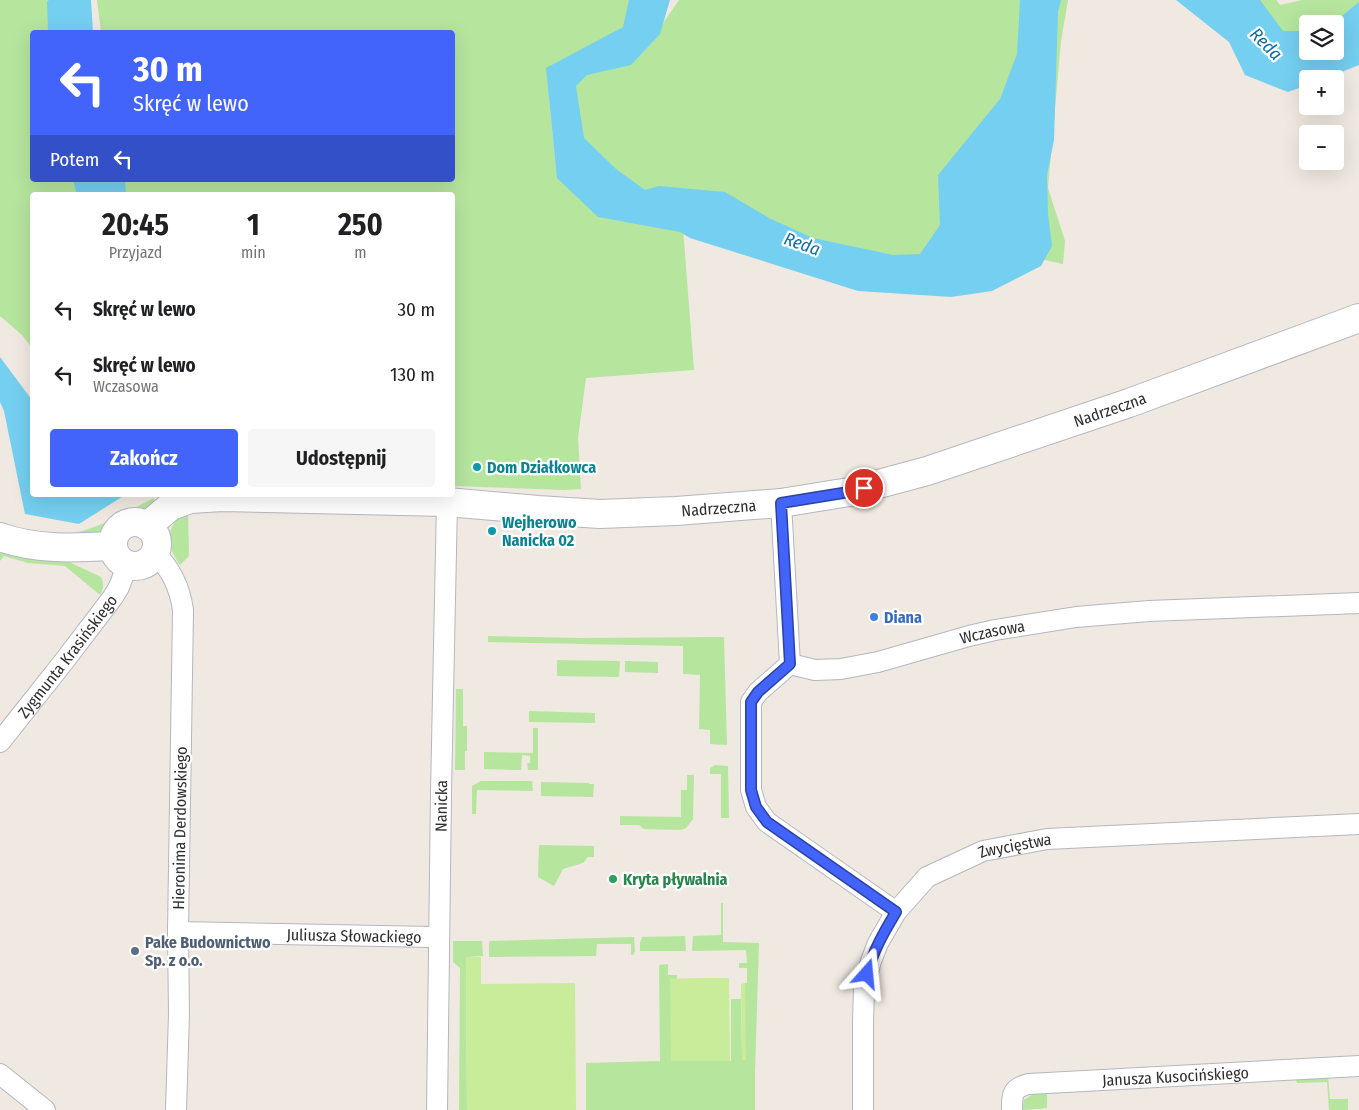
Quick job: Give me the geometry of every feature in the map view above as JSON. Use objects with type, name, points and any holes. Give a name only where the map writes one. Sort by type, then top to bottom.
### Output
[{"type":"main road","name":"Nadrzeczna","points":[[147,526],[171,506],[190,499],[222,497],[447,502],[600,514],[676,511],[781,503],[849,492],[927,472],[1129,403],[1359,318]]},
{"type":"main road","points":[[0,537],[37,546],[68,547],[120,556],[138,566],[148,562],[155,553],[157,543],[154,533],[147,526],[135,522],[123,525],[115,534],[120,556]]},
{"type":"street","name":"Nanicka","points":[[437,1110],[447,502]]},
{"type":"street","points":[[781,503],[790,664],[758,692],[751,702],[751,790],[756,807],[767,822],[896,912]]},
{"type":"street","name":"Hieronima Derdowskiego","points":[[155,553],[168,567],[176,582],[184,610],[176,1110]]},
{"type":"street","name":"Zygmunta Krasińskiego","points":[[0,742],[119,588],[120,556]]},
{"type":"street","name":"Wczasowa","points":[[790,664],[815,670],[841,669],[878,662],[995,630],[1076,617],[1149,611],[1359,603]]},
{"type":"street","name":"Zwycięstwa","points":[[863,1110],[864,987],[871,961],[878,943],[896,912],[927,878],[983,851],[1047,838],[1359,824]]},
{"type":"street","name":"Juliusza Słowackiego","points":[[178,932],[430,937],[439,935]]},
{"type":"street","name":"Janusza Kusocińskiego","points":[[1012,1110],[1012,1094],[1018,1086],[1029,1084],[1359,1066]]},
{"type":"street","points":[[0,1074],[45,1110]]},
{"type":"green space","points":[[0,0],[52,0],[57,30],[30,30],[30,182],[81,182],[83,192],[30,192],[30,345],[22,335],[0,316]]},
{"type":"green space","points":[[97,0],[644,0],[639,22],[549,98],[555,157],[576,190],[683,228],[694,370],[586,378],[578,438],[581,489],[455,486],[455,192],[122,192],[120,182],[455,182],[455,30],[101,30]]},
{"type":"green space","points":[[679,0],[1068,0],[1061,41],[1048,188],[1065,241],[1063,264],[954,240],[930,268],[623,194],[574,144],[570,77],[659,29]]},
{"type":"green space","points":[[1249,0],[1276,0],[1280,5],[1302,0],[1359,0],[1359,8],[1344,18],[1344,15],[1299,15],[1299,35],[1279,33]]},
{"type":"green space","points":[[154,498],[152,505],[142,513],[123,517],[104,534],[65,535],[100,525]]},
{"type":"green space","points":[[188,511],[189,556],[180,565],[172,550],[170,535],[175,522]]},
{"type":"green space","points":[[0,552],[30,559],[69,562],[101,577],[103,584],[100,595],[65,566],[28,563],[4,556],[0,561]]},
{"type":"green space","points":[[488,636],[582,638],[724,637],[727,745],[710,744],[710,730],[699,729],[700,675],[683,674],[683,646],[488,642]]},
{"type":"green space","points":[[557,660],[620,661],[619,677],[557,676]]},
{"type":"green space","points":[[625,661],[658,662],[658,673],[625,672]]},
{"type":"green space","points":[[456,689],[463,689],[463,726],[467,726],[465,770],[455,770]]},
{"type":"green space","points":[[529,711],[595,713],[595,723],[529,722]]},
{"type":"green space","points":[[533,728],[538,728],[538,770],[528,770],[527,763],[530,763],[530,756],[522,755],[521,770],[484,769],[484,752],[533,753]]},
{"type":"green space","points":[[715,765],[728,766],[729,818],[721,818],[721,774],[710,774],[710,768]]},
{"type":"green space","points":[[687,775],[694,775],[693,819],[686,828],[681,830],[644,829],[639,825],[620,825],[620,816],[681,817],[681,790],[687,790]]},
{"type":"green space","points":[[481,781],[532,781],[533,791],[477,790],[476,814],[472,814],[472,786]]},
{"type":"green space","points":[[541,782],[594,784],[593,797],[541,796]]},
{"type":"green space","points":[[539,845],[594,846],[594,857],[588,857],[583,863],[563,869],[554,886],[538,877]]},
{"type":"green space","points":[[721,903],[723,903],[723,942],[759,943],[755,1110],[586,1110],[586,1063],[660,1061],[659,965],[668,964],[668,975],[677,975],[671,1061],[731,1061],[731,999],[741,999],[742,1059],[745,1060],[745,983],[747,983],[747,968],[739,968],[739,963],[747,963],[746,950],[692,951],[693,936],[721,935]]},
{"type":"green space","points":[[685,936],[686,951],[640,951],[642,937]]},
{"type":"green space","points":[[634,937],[635,951],[633,955],[631,955],[631,944],[597,944],[596,956],[489,957],[490,941]]},
{"type":"green space","points":[[453,941],[482,941],[483,956],[466,957],[467,1110],[459,1110],[460,968],[453,962]]},
{"type":"green space","points":[[466,957],[481,957],[481,984],[575,983],[576,1110],[467,1110]]},
{"type":"green space","points":[[729,978],[730,1061],[671,1061],[670,979]]},
{"type":"green space","points":[[745,983],[746,1060],[742,1060],[741,984]]},
{"type":"green space","points":[[1328,1075],[1330,1099],[1348,1099],[1348,1110],[1329,1110],[1327,1082],[1297,1083],[1296,1080],[1296,1078]]},
{"type":"green space","points":[[1061,1088],[1061,1093],[1047,1094],[1047,1108],[1022,1110],[1024,1100],[1033,1094],[1033,1090]]},
{"type":"water","points":[[49,0],[91,0],[93,30],[48,30],[47,2]]},
{"type":"water","name":"Reda","points":[[629,0],[670,0],[660,34],[631,65],[587,75],[576,86],[584,138],[616,169],[645,190],[659,186],[725,192],[769,218],[813,238],[893,255],[920,254],[940,225],[938,175],[1000,99],[1017,54],[1020,0],[1061,0],[1058,12],[1054,140],[1047,175],[1048,214],[1052,246],[1041,266],[992,291],[951,297],[858,291],[690,238],[680,232],[598,217],[557,178],[546,68],[623,27]]},
{"type":"water","name":"Reda","points":[[1176,0],[1260,0],[1283,31],[1299,31],[1299,60],[1344,60],[1343,15],[1359,2],[1359,65],[1344,71],[1299,70],[1299,88],[1288,92],[1245,75],[1229,42]]},
{"type":"water","points":[[74,182],[125,182],[126,192],[76,192]]},
{"type":"water","points":[[0,357],[30,397],[30,497],[122,497],[79,524],[25,514],[4,411],[0,402]]},
{"type":"place","name":"Dom Działkowca","points":[[477,467]]},
{"type":"place","name":"Wejherowo Nanicka 02","points":[[492,531]]},
{"type":"place","name":"Diana","points":[[874,617]]},
{"type":"place","name":"Kryta pływalnia","points":[[613,879]]},
{"type":"place","name":"Pake Budownictwo Sp. z o.o.","points":[[135,951]]},
{"type":"route","points":[[864,488],[781,503],[790,664],[758,692],[751,702],[751,790],[756,807],[767,822],[896,912],[878,943],[867,974]]}]
